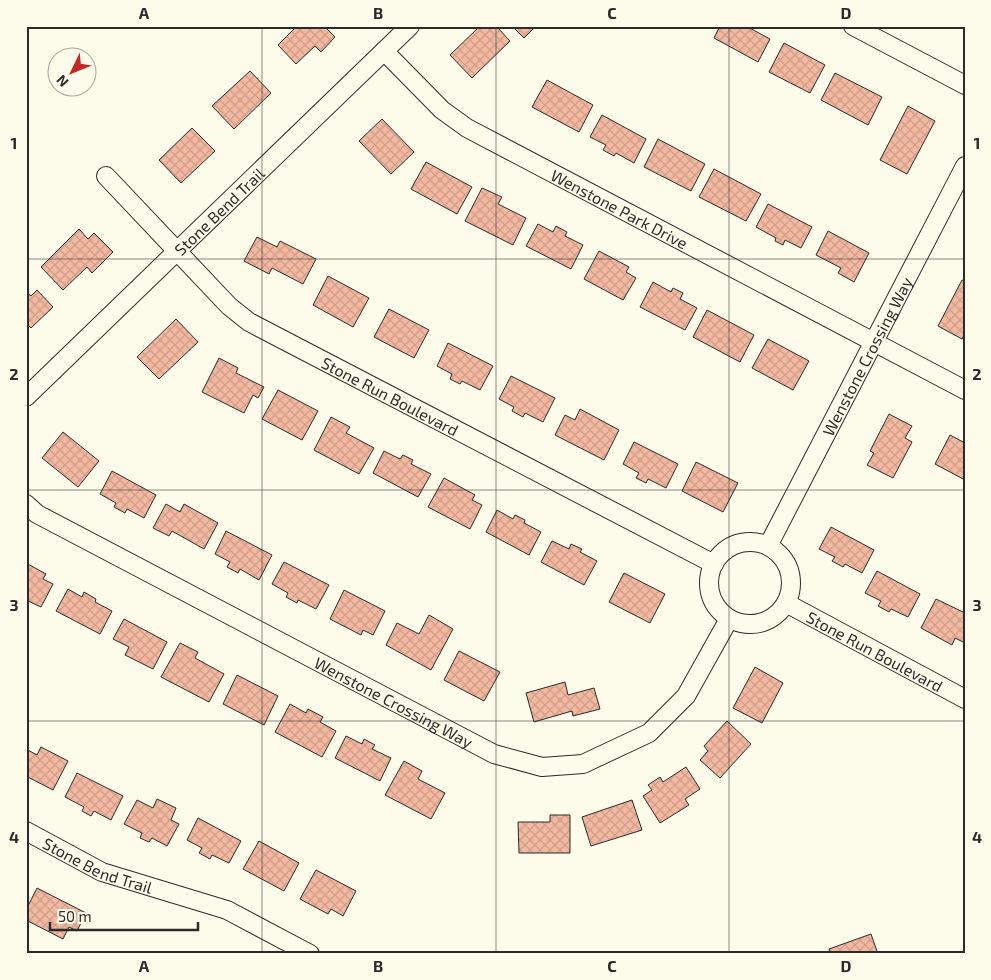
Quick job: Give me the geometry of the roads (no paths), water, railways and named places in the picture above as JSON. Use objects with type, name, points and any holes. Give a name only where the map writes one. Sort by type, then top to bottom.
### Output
[{"type":"street","name":"Stone Bend Trail","points":[[26,397],[410,26]]},
{"type":"street","points":[[853,26],[965,85]]},
{"type":"street","name":"Wenstone Park Drive","points":[[384,51],[442,110],[467,128],[965,390]]},
{"type":"street","name":"Wenstone Crossing Way","points":[[768,546],[965,166]]},
{"type":"street","name":"Stone Run Boulevard","points":[[106,176],[229,306],[249,322],[714,564]]},
{"type":"street","name":"Wenstone Crossing Way","points":[[26,504],[37,514],[494,754],[542,767],[583,764],[649,733],[686,696],[729,619]]},
{"type":"street","points":[[743,543],[756,543],[768,546],[779,554],[787,565],[791,577],[791,591],[786,603],[778,614],[767,621],[755,624],[742,624],[729,619],[720,611],[713,600],[709,588],[714,564],[721,554],[732,546],[743,543]]},
{"type":"street","name":"Stone Run Boulevard","points":[[786,603],[965,700]]},
{"type":"street","name":"Stone Bend Trail","points":[[26,831],[102,872],[227,910],[310,954]]}]
